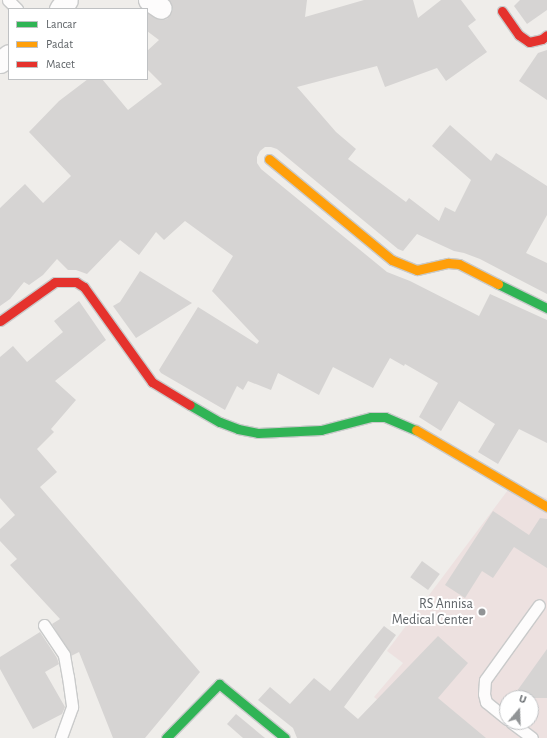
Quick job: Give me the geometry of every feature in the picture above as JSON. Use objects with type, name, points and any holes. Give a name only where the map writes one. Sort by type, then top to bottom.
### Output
[{"type":"street","points":[[61,8],[67,0]]},
{"type":"street","points":[[502,11],[519,35],[529,42],[542,39],[547,35]]},
{"type":"street","points":[[0,62],[8,56]]},
{"type":"street","points":[[269,159],[392,260],[417,270],[448,263],[459,264],[547,308]]},
{"type":"street","points":[[0,321],[45,287],[55,282],[76,282],[84,287],[152,382],[220,422],[245,430],[278,433],[321,430],[371,417],[385,417],[414,429],[547,507]]},
{"type":"street","points":[[166,738],[219,684],[285,738]]},
{"type":"lane","points":[[8,0],[16,8]]},
{"type":"lane","points":[[499,713],[486,702],[484,694],[485,680],[539,605]]},
{"type":"lane","points":[[44,625],[64,655],[68,677],[72,707],[61,738]]},
{"type":"lane","points":[[522,730],[532,738]]},
{"type":"shaded area","name":"RS Annisa Medical Center","points":[[511,486],[547,498],[547,738],[438,738],[392,712],[374,697],[403,663],[387,651]]},
{"type":"building","points":[[169,0],[307,0],[305,17],[364,0],[413,0],[418,18],[441,0],[461,0],[476,20],[468,26],[487,52],[446,81],[437,68],[385,87],[377,66],[297,87],[336,132],[356,149],[348,159],[406,202],[409,198],[439,221],[445,207],[455,212],[471,180],[432,146],[450,125],[491,161],[496,153],[547,186],[547,215],[526,253],[547,263],[547,294],[480,259],[454,251],[417,234],[403,251],[398,249],[277,149],[265,147],[260,151],[257,157],[257,163],[261,169],[387,272],[410,281],[479,316],[490,294],[547,320],[547,443],[519,429],[498,464],[478,452],[495,424],[459,401],[441,431],[419,417],[438,383],[405,364],[404,366],[390,358],[373,388],[333,367],[319,395],[278,373],[271,390],[248,381],[243,390],[237,386],[225,410],[161,373],[159,370],[198,307],[257,344],[259,341],[212,291],[233,256],[185,221],[164,240],[156,232],[139,255],[120,240],[87,274],[76,270],[68,270],[57,259],[43,275],[29,285],[24,282],[10,299],[0,306],[0,208],[25,184],[43,203],[71,176],[29,132],[59,101],[87,80],[103,80],[128,110],[162,84],[148,70],[148,50],[159,40],[148,32],[148,14],[160,20],[167,19],[173,9]]},
{"type":"building","points":[[520,0],[547,0],[547,10],[527,24],[514,6]]},
{"type":"building","points":[[547,50],[547,100],[519,81],[538,53]]},
{"type":"building","points":[[140,271],[192,303],[136,338],[113,306],[120,302]]},
{"type":"building","points":[[79,301],[106,340],[55,381],[76,400],[51,429],[54,432],[37,449],[57,472],[40,487],[200,672],[145,738],[113,738],[79,652],[71,656],[52,624],[60,619],[10,565],[17,559],[0,541],[0,529],[15,515],[0,498],[0,357],[13,346],[27,362],[63,332],[54,321]]},
{"type":"building","points":[[493,511],[529,535],[540,518],[547,519],[547,568],[514,547],[493,578],[482,571],[465,598],[445,585]]},
{"type":"building","points":[[422,561],[440,574],[428,590],[410,577]]},
{"type":"building","points":[[384,626],[396,635],[344,707],[358,719],[438,636],[468,663],[438,698],[486,738],[297,738],[293,728],[258,700],[270,687],[290,704],[314,678],[330,691]]},
{"type":"building","points":[[40,632],[57,658],[59,664],[45,672],[65,707],[62,714],[33,729],[0,669],[0,657]]},
{"type":"building","points":[[547,649],[547,698],[539,698],[539,690],[518,690]]},
{"type":"building","points":[[236,714],[265,738],[243,738],[227,724]]},
{"type":"traffic: fast","points":[[498,284],[547,308]]},
{"type":"traffic: fast","points":[[190,405],[220,422],[238,429],[258,433],[321,430],[371,417],[385,417],[416,430]]},
{"type":"traffic: fast","points":[[166,738],[219,684],[285,738]]},
{"type":"traffic: slow","points":[[269,159],[392,260],[417,270],[448,263],[459,264],[498,284]]},
{"type":"traffic: slow","points":[[416,430],[547,507]]},
{"type":"traffic: jam","points":[[502,11],[519,35],[529,42],[542,39],[547,35]]},
{"type":"traffic: jam","points":[[0,321],[55,282],[76,282],[84,287],[152,382],[190,405]]},
{"type":"place","name":"RS Annisa Medical Center","points":[[482,612]]}]
